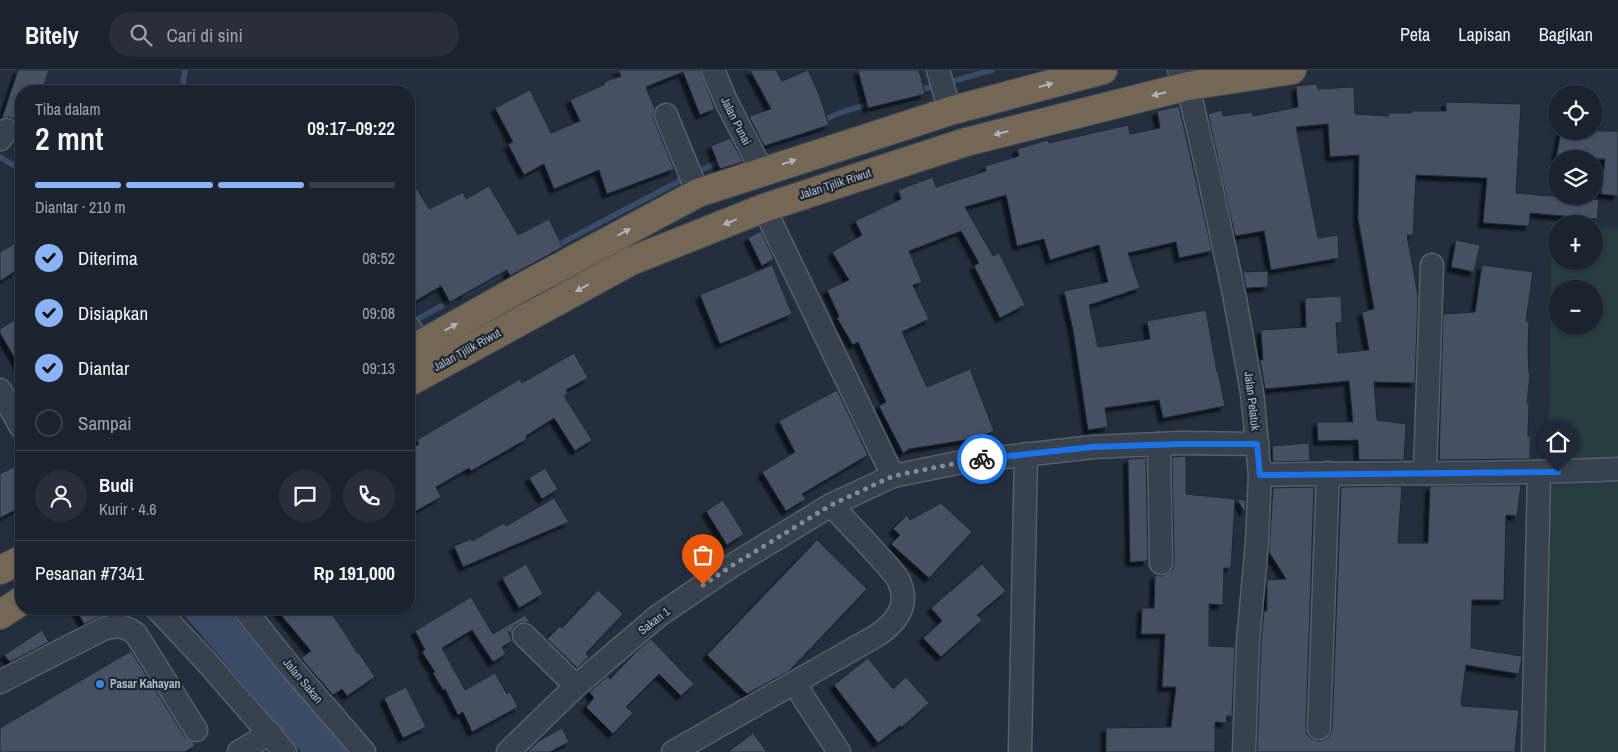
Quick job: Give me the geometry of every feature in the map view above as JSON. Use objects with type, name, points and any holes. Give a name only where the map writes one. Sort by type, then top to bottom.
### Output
[{"type":"highway","points":[[415,340],[526,285],[698,193],[950,111],[1103,70]]},
{"type":"highway","name":"Jalan Tjilik Riwut","points":[[415,379],[630,261],[764,208],[966,142],[1183,78],[1292,70]]},
{"type":"highway","points":[[0,570],[15,563]]},
{"type":"highway","points":[[0,615],[15,605]]},
{"type":"street","name":"Jalan Punai","points":[[714,70],[726,101],[762,171]]},
{"type":"street","points":[[938,70],[950,111]]},
{"type":"street","name":"Jalan Pelatuk","points":[[1183,78],[1210,181],[1244,341],[1252,392],[1260,475],[1257,542],[1248,642],[1244,752]]},
{"type":"street","points":[[666,115],[698,193]]},
{"type":"street","points":[[764,208],[893,476]]},
{"type":"street","points":[[1425,473],[1432,265]]},
{"type":"street","points":[[0,390],[15,416]]},
{"type":"street","points":[[1159,444],[1161,563]]},
{"type":"street","name":"Sakan 1","points":[[508,752],[576,686],[658,616],[733,565],[831,505],[893,476],[962,462],[1093,447],[1159,444],[1257,444]]},
{"type":"street","points":[[1020,752],[1026,454]]},
{"type":"street","points":[[1260,475],[1539,473],[1618,469]]},
{"type":"street","points":[[1534,752],[1539,473]]},
{"type":"street","points":[[1319,728],[1328,474]]},
{"type":"street","points":[[673,752],[887,630],[895,622],[901,610],[903,595],[899,581],[870,546],[831,505]]},
{"type":"street","points":[[162,615],[285,752]]},
{"type":"street","name":"Jalan Sakan","points":[[249,615],[364,752]]},
{"type":"street","points":[[0,682],[103,629],[118,625],[136,634],[196,730]]},
{"type":"street","points":[[524,635],[576,686]]},
{"type":"street","points":[[794,683],[839,752]]},
{"type":"street","points":[[239,752],[270,733]]},
{"type":"green space","points":[[1603,227],[1618,227],[1618,752],[1544,752],[1550,335],[1603,335],[1603,280],[1551,280],[1551,270],[1603,270]]},
{"type":"water","points":[[184,615],[232,615],[348,752],[301,752]]},
{"type":"building","points":[[18,70],[49,70],[44,85],[15,85],[15,119],[9,117],[2,118]]},
{"type":"building","points":[[618,70],[700,70],[715,109],[700,115],[683,72],[646,87],[655,109],[653,114],[654,120],[674,169],[607,194],[599,170],[554,189],[544,164],[524,175],[508,144],[513,142],[495,108],[530,90],[551,133],[580,121],[570,100],[605,84],[604,82],[621,76]]},
{"type":"building","points":[[750,70],[776,70],[782,81],[808,70],[819,94],[829,125],[764,146],[749,116],[771,109]]},
{"type":"building","points":[[858,70],[919,70],[925,94],[868,108]]},
{"type":"building","points":[[1317,84],[1318,89],[1354,87],[1355,114],[1388,116],[1388,113],[1411,113],[1411,111],[1446,111],[1446,102],[1521,104],[1516,193],[1548,196],[1548,205],[1598,205],[1597,215],[1530,213],[1529,226],[1483,223],[1487,178],[1416,175],[1413,235],[1407,235],[1418,296],[1415,383],[1374,382],[1377,420],[1406,424],[1404,460],[1359,460],[1358,440],[1318,441],[1317,422],[1353,422],[1349,381],[1265,389],[1260,360],[1263,360],[1261,330],[1306,327],[1305,298],[1341,296],[1342,322],[1336,323],[1338,353],[1369,350],[1362,312],[1374,309],[1358,219],[1359,155],[1330,157],[1328,124],[1296,127],[1318,238],[1338,235],[1339,258],[1271,270],[1264,231],[1235,236],[1208,114],[1222,110],[1223,116],[1252,112],[1253,116],[1298,107],[1296,86]]},
{"type":"building","points":[[1179,106],[1212,251],[1179,258],[1176,242],[1128,253],[1140,288],[1089,305],[1098,347],[1150,339],[1147,321],[1206,310],[1225,406],[1163,418],[1159,400],[1105,408],[1108,427],[1088,430],[1073,330],[1064,291],[1108,282],[1099,245],[1050,260],[1044,239],[1017,246],[1006,195],[965,207],[993,256],[999,253],[1025,305],[1000,318],[974,266],[979,263],[961,231],[909,251],[922,282],[913,285],[929,319],[902,332],[927,387],[970,369],[994,431],[978,438],[909,449],[903,453],[879,406],[886,402],[858,342],[853,345],[837,318],[839,316],[827,290],[849,280],[832,252],[862,235],[855,221],[901,199],[898,190],[933,177],[936,187],[986,171],[985,166],[1019,156],[1017,149],[1048,140],[1049,143],[1128,125],[1130,134],[1160,128],[1157,111]]},
{"type":"building","points":[[1603,131],[1618,131],[1618,196],[1603,194],[1605,159],[1603,159],[1603,150],[1558,150],[1559,140],[1603,140]]},
{"type":"building","points":[[730,138],[743,162],[720,169],[711,146]]},
{"type":"building","points":[[415,186],[429,209],[463,192],[466,199],[489,186],[518,235],[549,219],[563,247],[510,276],[507,270],[450,302],[441,286],[415,301]]},
{"type":"building","points":[[761,231],[774,259],[762,266],[748,238]]},
{"type":"building","points":[[1456,240],[1480,245],[1474,272],[1451,267]]},
{"type":"building","points":[[15,243],[15,272],[0,281],[0,252]]},
{"type":"building","points":[[772,265],[792,314],[720,344],[700,295]]},
{"type":"building","points":[[1482,265],[1533,272],[1526,321],[1529,321],[1528,349],[1530,374],[1527,403],[1529,403],[1528,436],[1530,436],[1530,459],[1439,460],[1443,314],[1475,312]]},
{"type":"building","points":[[1268,271],[1268,287],[1246,288],[1243,272]]},
{"type":"building","points":[[15,320],[15,359],[0,333],[0,329]]},
{"type":"building","points":[[574,353],[588,378],[566,390],[568,394],[564,396],[592,440],[575,451],[554,418],[526,436],[527,439],[471,471],[469,468],[436,487],[441,497],[415,512],[415,446],[419,444],[417,440],[520,379],[522,383]]},
{"type":"building","points":[[837,390],[868,455],[802,494],[806,499],[786,511],[762,472],[795,452],[779,421]]},
{"type":"building","points":[[1309,443],[1310,461],[1273,462],[1272,446]]},
{"type":"building","points":[[1186,456],[1186,494],[1235,499],[1231,568],[1224,568],[1223,605],[1209,604],[1209,646],[1235,647],[1232,716],[1227,716],[1226,723],[1215,722],[1215,752],[1106,752],[1106,728],[1171,727],[1176,687],[1162,687],[1165,634],[1141,634],[1142,608],[1154,608],[1155,575],[1162,576],[1173,569],[1172,457]]},
{"type":"building","points":[[1146,458],[1148,561],[1130,562],[1128,459]]},
{"type":"building","points":[[15,466],[15,510],[0,518],[0,474]]},
{"type":"building","points":[[545,468],[558,489],[542,499],[529,478]]},
{"type":"building","points":[[1521,485],[1517,516],[1506,515],[1504,600],[1472,600],[1471,648],[1522,656],[1519,674],[1466,665],[1461,704],[1462,706],[1519,710],[1515,752],[1257,752],[1261,643],[1264,611],[1267,611],[1267,580],[1286,579],[1269,552],[1273,488],[1314,487],[1306,728],[1307,734],[1312,739],[1319,741],[1326,739],[1330,735],[1332,728],[1341,487],[1402,486],[1398,543],[1428,543],[1430,486]]},
{"type":"building","points":[[554,498],[569,522],[463,567],[454,546],[471,539],[472,541],[504,523],[506,526]]},
{"type":"building","points":[[1237,499],[1246,500],[1245,513]]},
{"type":"building","points":[[723,500],[744,534],[727,545],[706,511]]},
{"type":"building","points":[[941,503],[972,532],[929,578],[891,544],[900,535],[893,529],[907,515],[910,520]]},
{"type":"building","points":[[817,540],[867,589],[789,671],[747,694],[707,655]]},
{"type":"building","points":[[526,564],[543,594],[519,608],[502,578]]},
{"type":"building","points":[[982,564],[1006,591],[977,615],[982,620],[941,657],[923,638],[942,621],[931,608]]},
{"type":"building","points":[[598,590],[623,614],[586,653],[589,657],[577,668],[547,639],[560,626],[562,628]]},
{"type":"building","points":[[471,597],[493,634],[525,615],[531,624],[527,622],[520,623],[514,626],[511,634],[508,631],[512,641],[502,647],[506,654],[493,662],[472,630],[442,648],[465,690],[495,673],[507,694],[510,692],[518,707],[472,732],[463,712],[458,715],[445,689],[443,690],[433,673],[435,672],[422,652],[425,650],[415,631]]},
{"type":"building","points":[[79,615],[98,615],[99,617],[84,624]]},
{"type":"building","points":[[281,615],[333,615],[375,677],[347,696],[342,689],[333,695],[301,658],[311,651]]},
{"type":"building","points":[[42,630],[49,642],[10,662],[4,655]]},
{"type":"building","points":[[651,639],[694,684],[681,696],[659,674],[626,707],[633,713],[613,734],[586,707],[594,698],[589,692],[608,676],[610,679]]},
{"type":"building","points":[[131,651],[185,737],[193,742],[195,746],[185,752],[0,752],[0,728]]},
{"type":"building","points":[[868,658],[893,689],[906,677],[929,703],[902,727],[900,726],[878,743],[834,685]]},
{"type":"building","points":[[406,687],[426,727],[403,738],[384,698]]},
{"type":"building","points":[[562,728],[569,742],[550,752],[527,752],[539,741]]},
{"type":"building","points":[[753,733],[767,752],[728,752]]},
{"type":"waterway","points":[[183,85],[185,70]]},
{"type":"waterway","points":[[953,81],[992,70]]},
{"type":"waterway","points":[[916,91],[931,87]]},
{"type":"waterway","points":[[821,121],[845,111],[874,103]]},
{"type":"waterway","points":[[0,157],[15,166]]},
{"type":"waterway","points":[[695,173],[723,160]]},
{"type":"waterway","points":[[556,246],[687,177]]},
{"type":"waterway","points":[[463,295],[514,267]]},
{"type":"waterway","points":[[415,320],[455,299]]},
{"type":"way so far","points":[[703,585],[831,505],[893,476],[982,459]]},
{"type":"place","name":"Pasar Kahayan","points":[[100,684]]},
{"type":"route","points":[[982,459],[1093,447],[1257,444],[1260,475],[1558,472]]}]
